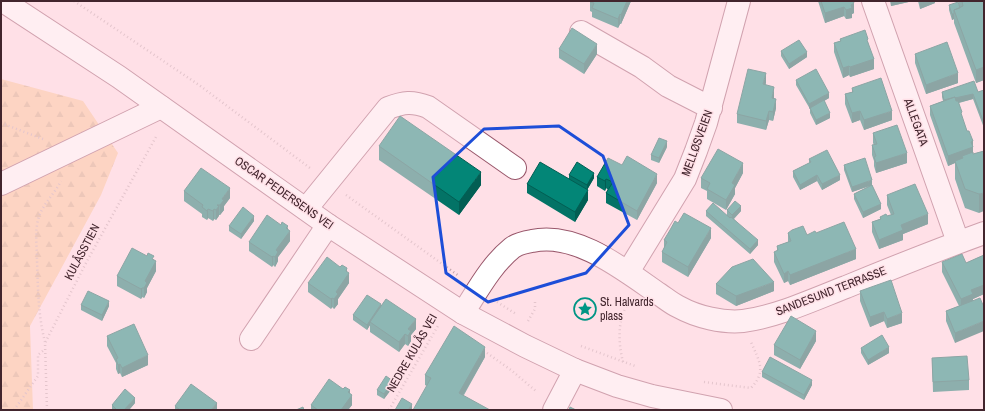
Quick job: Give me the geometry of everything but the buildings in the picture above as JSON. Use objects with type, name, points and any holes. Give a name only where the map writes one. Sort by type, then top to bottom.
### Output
[{"type":"street","name":"OSCAR PEDERSENS VEI","points":[[3,1],[119,77],[328,225],[457,308],[525,346],[574,370],[617,386],[652,396],[721,410]]},
{"type":"street","name":"ALLEGATA","points":[[873,1],[958,242]]},
{"type":"street","name":"MELLØSVEIEN","points":[[636,278],[685,179],[696,151],[711,108],[733,2]]},
{"type":"street","points":[[581,32],[642,66],[668,86],[711,108]]},
{"type":"street","points":[[306,209],[327,181],[388,108],[401,103],[416,103],[428,107],[515,168]]},
{"type":"street","points":[[1,184],[166,110]]},
{"type":"street","points":[[251,339],[328,225]]},
{"type":"street","name":"SANDESUND TERRASSE","points":[[457,308],[492,268],[513,247],[541,239],[557,239],[587,249],[636,278],[679,307],[703,316],[724,321],[743,321],[808,302],[984,233]]},
{"type":"street","points":[[554,410],[574,370]]},
{"type":"path","points":[[74,1],[199,85],[327,181],[460,277]]},
{"type":"path","name":"KULÅSSTIEN","points":[[46,410],[45,343],[166,110]]},
{"type":"path","points":[[1,123],[26,131],[50,142],[63,172],[62,179],[55,193],[45,203],[39,216],[36,238],[37,288],[41,327],[45,343]]},
{"type":"path","points":[[623,362],[620,350],[620,326],[636,278]]},
{"type":"path","points":[[528,321],[535,309],[535,299]]},
{"type":"path","points":[[497,302],[532,323]]},
{"type":"path","name":"NEDRE KULÅS VEI","points":[[389,410],[457,308]]},
{"type":"path","points":[[697,381],[751,388],[758,381],[761,366],[743,321]]},
{"type":"path","points":[[580,346],[637,367]]},
{"type":"path","points":[[14,410],[38,376],[38,355],[45,348]]},
{"type":"path","points":[[486,352],[511,370],[537,392]]},
{"type":"highlighted area","points":[[559,126],[603,156],[629,225],[586,273],[488,302],[446,273],[433,177],[484,129]]},
{"type":"green space","points":[[1,79],[83,101],[118,153],[101,195],[30,326],[33,410],[1,410]]},
{"type":"place","name":"St. Halvards plass","points":[[585,309]]}]
